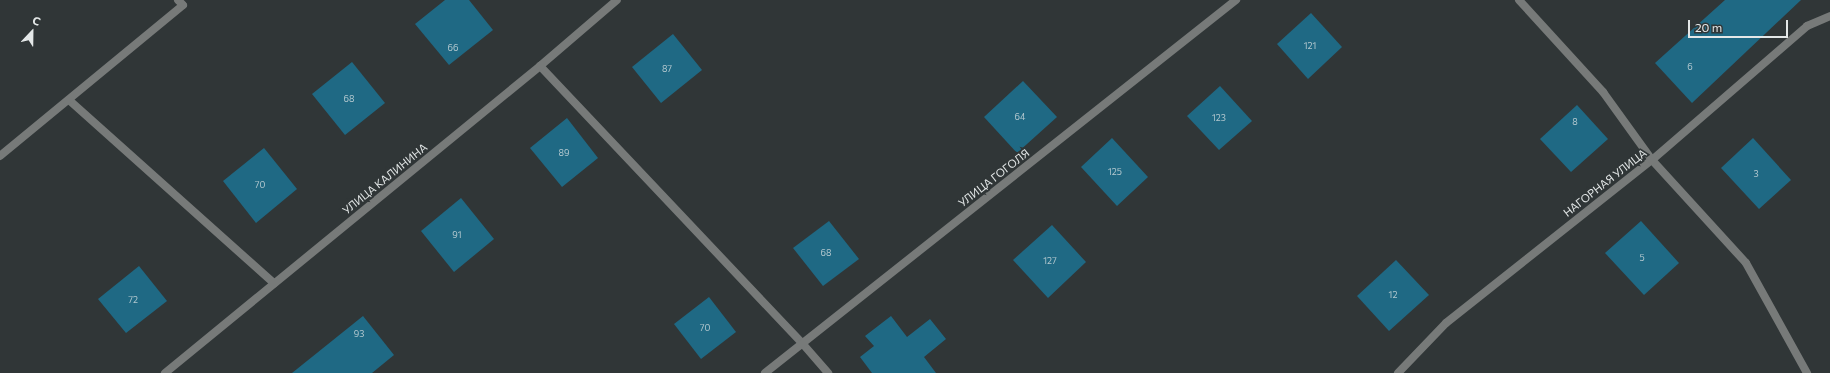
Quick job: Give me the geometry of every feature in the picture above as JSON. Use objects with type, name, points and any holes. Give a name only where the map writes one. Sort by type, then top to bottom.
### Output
[{"type":"street","points":[[0,156],[183,5],[178,0]]},
{"type":"street","name":"УЛИЦА КАЛИНИНА","points":[[164,373],[540,66],[617,0]]},
{"type":"street","name":"УЛИЦА ГОГОЛЯ","points":[[765,373],[1236,0]]},
{"type":"street","points":[[1519,0],[1603,92],[1652,160],[1746,263],[1807,373]]},
{"type":"street","name":"НАГОРНАЯ УЛИЦА","points":[[1398,373],[1446,323],[1652,160],[1807,26],[1830,16]]},
{"type":"street","points":[[540,66],[802,343],[828,373]]},
{"type":"street","points":[[69,100],[274,283]]},
{"type":"building","points":[[445,0],[469,0],[493,30],[449,65],[415,24]]},
{"type":"building","points":[[1725,0],[1801,0],[1692,103],[1655,63]]},
{"type":"building","points":[[1311,13],[1342,47],[1308,79],[1277,44]]},
{"type":"building","points":[[673,34],[702,70],[661,103],[632,67]]},
{"type":"building","points":[[352,62],[385,103],[345,135],[312,94]]},
{"type":"building","points":[[1023,81],[1057,117],[1017,153],[984,117]]},
{"type":"building","points":[[1220,86],[1252,121],[1219,150],[1187,116]]},
{"type":"building","points":[[1577,105],[1608,139],[1571,172],[1540,139]]},
{"type":"building","points":[[567,118],[598,158],[562,187],[530,148]]},
{"type":"building","points":[[1112,138],[1148,177],[1117,206],[1081,167]]},
{"type":"building","points":[[1753,138],[1791,180],[1759,209],[1721,168]]},
{"type":"building","points":[[264,148],[297,189],[256,223],[223,181]]},
{"type":"building","points":[[461,198],[494,239],[454,272],[421,231]]},
{"type":"building","points":[[829,221],[859,259],[823,286],[793,248]]},
{"type":"building","points":[[1641,221],[1679,263],[1644,295],[1605,253]]},
{"type":"building","points":[[1052,225],[1086,262],[1048,298],[1013,260]]},
{"type":"building","points":[[1396,260],[1429,295],[1389,331],[1357,296]]},
{"type":"building","points":[[139,266],[167,301],[126,333],[98,299]]},
{"type":"building","points":[[709,297],[736,332],[701,359],[674,324]]},
{"type":"building","points":[[363,316],[394,355],[372,373],[292,373]]},
{"type":"building","points":[[891,316],[907,337],[930,319],[946,339],[924,357],[936,373],[872,373],[860,357],[874,346],[865,336]]}]
